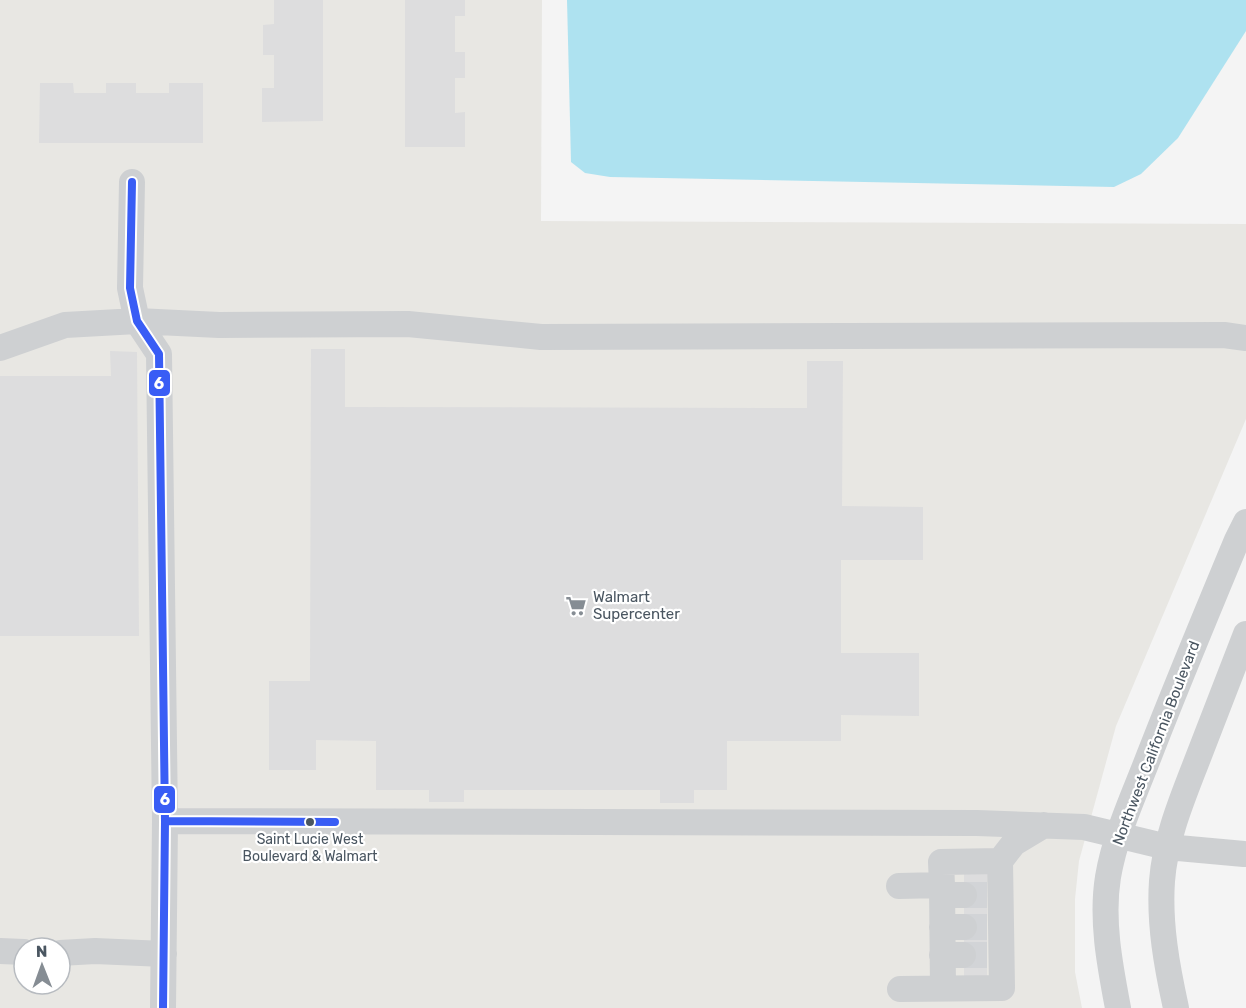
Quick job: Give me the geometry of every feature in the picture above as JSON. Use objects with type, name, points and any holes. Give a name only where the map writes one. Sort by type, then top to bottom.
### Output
[{"type":"street","points":[[132,182],[130,288],[137,321],[159,354],[165,821],[163,1008]]},
{"type":"street","points":[[0,348],[65,325],[137,321],[219,326],[408,324],[541,337],[1224,335],[1246,338]]},
{"type":"street","name":"Northwest California Boulevard","points":[[1118,1008],[1109,965],[1107,924],[1108,878],[1119,835],[1170,704],[1246,522]]},
{"type":"street","points":[[1176,1008],[1168,973],[1161,914],[1162,879],[1167,847],[1183,795],[1246,634]]},
{"type":"street","points":[[165,821],[977,823],[1084,827],[1167,847],[1245,852]]},
{"type":"street","points":[[899,886],[967,893],[1000,861],[1014,843],[1044,825]]},
{"type":"street","points":[[900,988],[1002,988],[974,955],[973,927],[967,893],[941,862],[1000,861]]},
{"type":"street","points":[[943,988],[974,955],[973,927],[967,893]]},
{"type":"street","points":[[72,952],[164,954]]},
{"type":"shaded area","points":[[0,0],[542,0],[541,221],[1246,224],[1246,419],[1116,726],[1079,861],[1075,899],[1075,972],[1082,1008],[0,1008]]},
{"type":"water","points":[[567,0],[1246,0],[1246,31],[1178,138],[1141,174],[1114,187],[610,177],[585,173],[571,162]]},
{"type":"building","points":[[274,0],[323,0],[323,121],[262,122],[262,88],[274,88],[274,55],[263,55],[263,25],[274,24]]},
{"type":"building","points":[[405,0],[465,0],[465,16],[455,16],[455,52],[465,52],[465,78],[455,78],[455,113],[465,112],[465,147],[405,147]]},
{"type":"building","points":[[40,83],[73,83],[74,93],[106,93],[106,83],[136,83],[136,93],[169,93],[169,83],[203,83],[203,143],[39,143]]},
{"type":"building","name":"Walmart Supercenter","points":[[311,349],[345,349],[345,407],[807,408],[807,361],[843,361],[842,506],[923,507],[923,560],[841,560],[841,653],[919,653],[919,716],[841,715],[841,741],[727,741],[727,790],[694,790],[694,803],[660,803],[660,790],[464,790],[464,802],[429,802],[429,790],[376,790],[376,741],[316,740],[316,770],[269,770],[269,681],[310,681]]},
{"type":"building","points":[[110,351],[137,352],[139,636],[0,636],[0,376],[111,376]]},
{"type":"building","points":[[964,873],[987,873],[987,984],[964,985]]},
{"type":"tunnel","points":[[964,895],[987,895]]},
{"type":"tunnel","points":[[964,927],[987,927]]},
{"type":"tunnel","points":[[963,955],[987,955]]},
{"type":"transit line","name":"6","points":[[132,182],[130,288],[137,321],[159,354],[165,821],[163,1008]]},
{"type":"transit line","name":"6","points":[[165,821],[335,822]]},
{"type":"place","name":"Walmart Supercenter","points":[[576,606]]},
{"type":"place","name":"Saint Lucie West Boulevard & Walmart","points":[[310,822]]}]
